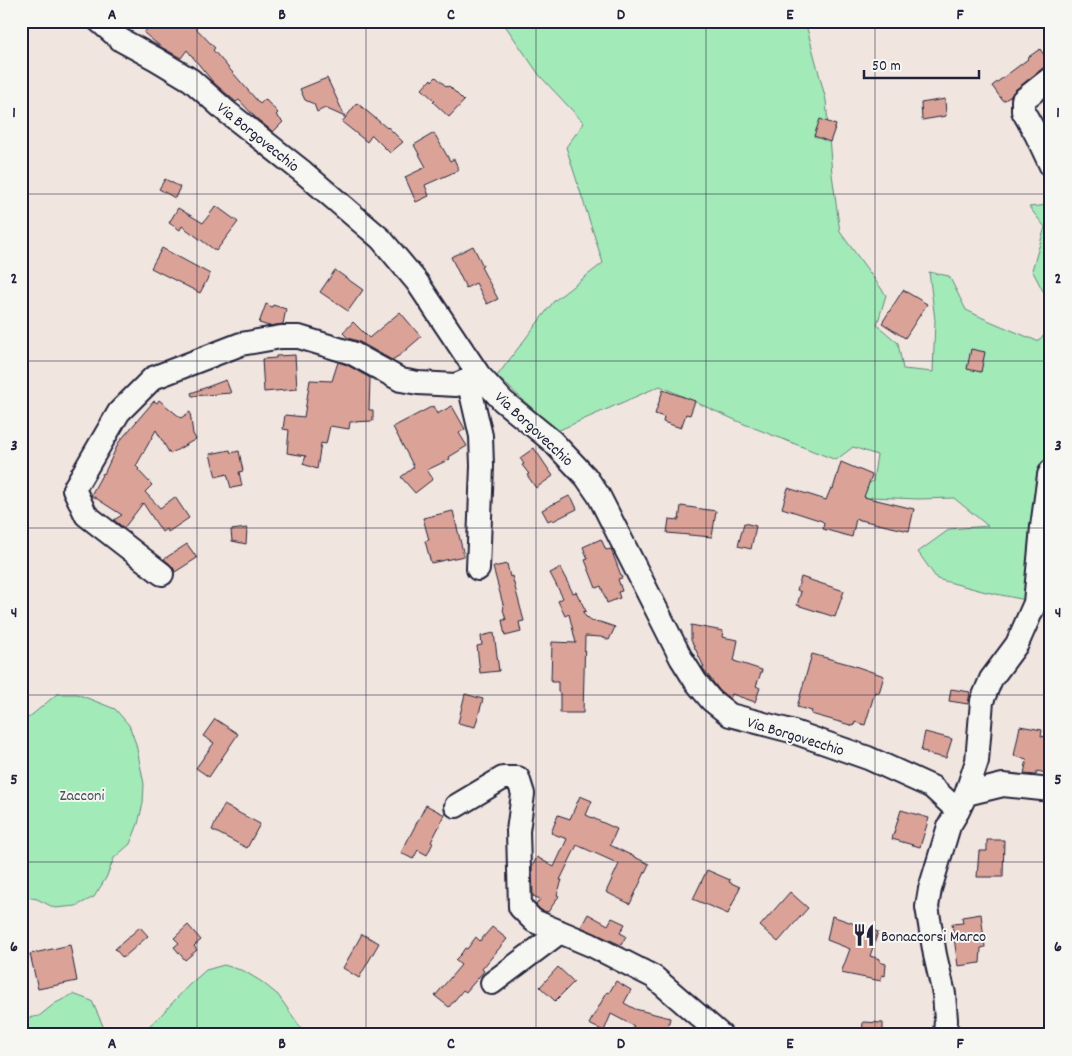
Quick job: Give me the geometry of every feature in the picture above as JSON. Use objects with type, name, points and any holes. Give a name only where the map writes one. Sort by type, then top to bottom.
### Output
[{"type":"street","name":"Via Borgovecchio","points":[[99,21],[121,40],[191,80],[227,112],[304,172],[381,239],[417,282],[474,378],[552,441],[586,477],[599,496],[681,658],[696,682],[711,700],[730,715],[791,731],[868,758],[962,802]]},
{"type":"street","points":[[1051,78],[1023,100],[1022,111],[1036,134],[1051,166]]},
{"type":"street","points":[[162,574],[86,514],[74,489],[119,412],[153,378],[241,344],[282,337],[299,337],[352,353],[401,380],[418,384],[456,385],[474,378],[481,436],[482,466],[478,569]]},
{"type":"street","points":[[945,1035],[944,994],[927,907],[930,888],[949,826],[962,802],[977,761],[982,702],[991,679],[1017,644],[1035,603],[1042,527],[1051,471]]},
{"type":"street","points":[[456,806],[503,778],[518,778],[523,794],[518,831],[520,907],[534,921],[591,945],[654,978],[721,1035]]},
{"type":"street","points":[[962,802],[1003,785],[1051,790]]},
{"type":"street","points":[[492,983],[560,932]]},
{"type":"green space","points":[[502,21],[805,21],[826,100],[832,174],[840,232],[886,295],[877,325],[898,343],[903,369],[933,372],[935,320],[929,272],[949,276],[966,310],[1037,341],[1051,330],[1051,605],[986,592],[937,579],[918,552],[950,529],[988,526],[954,498],[871,497],[868,509],[859,489],[873,481],[877,455],[853,447],[836,460],[744,424],[660,386],[557,431],[497,376],[554,301],[603,263],[566,147],[584,123],[540,76]]},
{"type":"green space","points":[[1050,205],[1051,296],[1043,291],[1032,270],[1045,227],[1029,207]]},
{"type":"green space","name":"Zacconi","points":[[57,694],[77,694],[115,709],[129,725],[136,744],[144,784],[143,803],[138,824],[130,844],[114,858],[106,878],[94,897],[76,906],[55,908],[37,899],[21,896],[21,724]]},
{"type":"green space","points":[[224,965],[244,971],[278,995],[301,1028],[303,1035],[118,1035],[147,1028],[206,970]]},
{"type":"green space","points":[[73,994],[92,1001],[107,1035],[21,1035],[21,1019],[39,1016],[54,1004]]},
{"type":"building","points":[[153,21],[189,21],[215,48],[213,50],[260,104],[265,99],[278,113],[276,115],[283,122],[273,132],[239,100],[236,102],[213,82],[187,50],[181,58],[161,47],[144,33]]},
{"type":"building","points":[[1040,49],[1051,65],[1043,68],[1003,101],[992,86]]},
{"type":"building","points":[[436,77],[447,87],[449,86],[464,101],[449,117],[422,89],[431,79],[432,81]]},
{"type":"building","points":[[327,78],[345,117],[325,108],[317,112],[314,104],[305,100],[300,89]]},
{"type":"building","points":[[945,99],[946,116],[922,120],[921,103]]},
{"type":"building","points":[[357,103],[388,127],[403,142],[390,153],[372,135],[367,142],[342,122]]},
{"type":"building","points":[[820,119],[836,125],[830,142],[814,136]]},
{"type":"building","points":[[434,133],[450,161],[454,159],[459,170],[425,185],[429,196],[416,202],[405,177],[426,167],[414,145]]},
{"type":"building","points":[[165,179],[180,187],[175,198],[159,189]]},
{"type":"building","points":[[216,206],[238,222],[216,251],[182,226],[180,230],[169,223],[178,208],[203,223]]},
{"type":"building","points":[[473,246],[483,266],[481,267],[498,299],[487,304],[476,283],[466,288],[451,257]]},
{"type":"building","points":[[162,248],[210,274],[200,293],[151,268]]},
{"type":"building","points":[[335,270],[363,290],[348,311],[320,292]]},
{"type":"building","points":[[903,290],[927,304],[905,338],[882,323]]},
{"type":"building","points":[[266,304],[286,309],[283,324],[269,326],[259,323]]},
{"type":"building","points":[[400,312],[421,337],[392,360],[358,341],[348,338],[343,333],[353,322],[369,338]]},
{"type":"building","points":[[971,349],[985,352],[981,372],[967,369]]},
{"type":"building","points":[[295,355],[297,389],[264,392],[262,359]]},
{"type":"building","points":[[338,362],[370,378],[369,410],[373,410],[373,421],[350,422],[349,429],[330,426],[326,444],[321,443],[317,469],[303,464],[306,456],[287,453],[289,430],[283,429],[285,415],[304,417],[310,380],[332,381]]},
{"type":"building","points":[[226,380],[231,393],[192,396],[191,393]]},
{"type":"building","points":[[663,390],[695,401],[690,415],[686,414],[681,428],[663,422],[664,417],[655,414]]},
{"type":"building","points":[[159,400],[181,418],[190,412],[193,434],[196,439],[170,454],[156,430],[136,466],[152,485],[145,492],[160,508],[175,497],[189,518],[168,532],[166,529],[162,532],[143,503],[124,528],[114,520],[122,515],[91,495],[104,474],[119,442],[154,401],[157,403]]},
{"type":"building","points":[[433,406],[437,414],[452,406],[465,429],[459,433],[467,446],[449,457],[450,459],[427,470],[433,479],[415,493],[401,477],[414,467],[393,427]]},
{"type":"building","points":[[534,448],[553,476],[536,488],[527,475],[529,474],[522,465],[524,464],[520,458]]},
{"type":"building","points":[[230,450],[231,453],[239,451],[243,471],[239,472],[242,486],[231,488],[227,474],[216,477],[210,454]]},
{"type":"building","points":[[841,462],[872,475],[864,497],[914,509],[909,531],[856,519],[852,537],[823,529],[824,523],[822,521],[782,508],[788,488],[826,500],[831,488],[833,489]]},
{"type":"building","points":[[569,496],[572,498],[577,509],[553,521],[552,519],[548,521],[542,510]]},
{"type":"building","points":[[681,506],[716,511],[712,537],[667,533],[669,519],[679,520]]},
{"type":"building","points":[[453,511],[464,556],[431,563],[425,541],[429,540],[423,518]]},
{"type":"building","points":[[744,523],[756,526],[751,549],[738,546]]},
{"type":"building","points":[[247,528],[246,544],[232,541],[231,530]]},
{"type":"building","points":[[601,539],[606,550],[611,549],[622,578],[618,579],[622,591],[618,592],[620,598],[607,603],[601,586],[596,588],[585,560],[588,559],[583,547]]},
{"type":"building","points":[[187,544],[197,558],[175,572],[164,559]]},
{"type":"building","points":[[507,564],[524,621],[519,622],[521,632],[505,636],[502,620],[506,620],[504,608],[493,567]]},
{"type":"building","points":[[560,568],[573,593],[576,592],[586,611],[583,612],[586,617],[591,621],[615,627],[609,640],[601,637],[585,636],[583,713],[560,713],[558,682],[551,682],[552,642],[576,643],[569,614],[565,616],[558,601],[563,598],[550,573]]},
{"type":"building","points":[[801,577],[844,591],[835,617],[797,605],[801,592],[797,590]]},
{"type":"building","points":[[691,625],[723,631],[722,637],[738,640],[734,661],[762,670],[756,686],[760,688],[755,702],[732,694],[730,699],[720,691],[702,667],[704,667],[691,640]]},
{"type":"building","points":[[494,633],[499,671],[480,673],[477,646],[482,645],[481,636]]},
{"type":"building","points":[[812,654],[884,676],[879,693],[875,692],[865,725],[855,722],[854,726],[811,714],[812,711],[797,707]]},
{"type":"building","points":[[951,689],[970,692],[968,704],[949,701]]},
{"type":"building","points":[[465,694],[483,699],[475,727],[458,723]]},
{"type":"building","points":[[215,719],[238,734],[209,777],[196,768],[214,743],[203,736]]},
{"type":"building","points":[[1020,726],[1042,730],[1041,736],[1051,738],[1051,774],[1037,771],[1036,775],[1024,774],[1027,759],[1014,756]]},
{"type":"building","points":[[925,732],[952,739],[946,758],[921,751]]},
{"type":"building","points":[[580,796],[592,801],[586,815],[617,829],[610,845],[649,864],[630,904],[606,892],[619,864],[577,845],[560,880],[562,880],[557,895],[559,896],[548,912],[541,910],[536,905],[540,899],[533,896],[532,867],[537,857],[554,867],[567,839],[551,833],[558,815],[570,819]]},
{"type":"building","points":[[224,805],[260,824],[247,848],[212,830]]},
{"type":"building","points":[[426,805],[445,815],[431,842],[433,843],[427,855],[418,850],[413,859],[401,853]]},
{"type":"building","points":[[901,810],[929,818],[920,847],[892,839]]},
{"type":"building","points":[[987,840],[1004,840],[1003,877],[977,877],[979,851],[987,851]]},
{"type":"building","points":[[707,870],[730,880],[729,882],[740,887],[728,914],[693,899]]},
{"type":"building","points":[[790,892],[808,908],[778,942],[760,926]]},
{"type":"building","points":[[588,914],[608,925],[612,918],[625,924],[620,933],[626,936],[621,945],[581,927]]},
{"type":"building","points":[[981,914],[985,947],[981,948],[980,963],[958,966],[952,924],[963,923],[962,917]]},
{"type":"building","points":[[832,916],[878,932],[870,956],[880,959],[880,962],[886,964],[885,976],[882,975],[881,981],[841,973],[850,949],[827,940]]},
{"type":"building","points":[[188,925],[201,940],[194,946],[197,950],[185,960],[174,947],[179,943],[174,938]]},
{"type":"building","points":[[140,927],[148,936],[123,958],[115,949]]},
{"type":"building","points":[[492,927],[507,939],[482,969],[484,971],[466,992],[463,990],[449,1007],[435,996],[461,965],[455,960],[476,937],[480,941]]},
{"type":"building","points":[[362,934],[379,943],[359,978],[343,968]]},
{"type":"building","points":[[70,945],[77,981],[38,989],[30,954]]},
{"type":"building","points":[[558,967],[574,982],[555,1001],[540,987]]},
{"type":"building","points":[[616,981],[631,990],[624,1003],[635,1009],[670,1018],[666,1035],[628,1035],[634,1026],[611,1014],[604,1031],[589,1024],[607,992],[609,993]]},
{"type":"building","points":[[863,1022],[883,1023],[883,1035],[862,1035]]},
{"type":"place","name":"Bonaccorsi Marco","points":[[864,935]]}]
